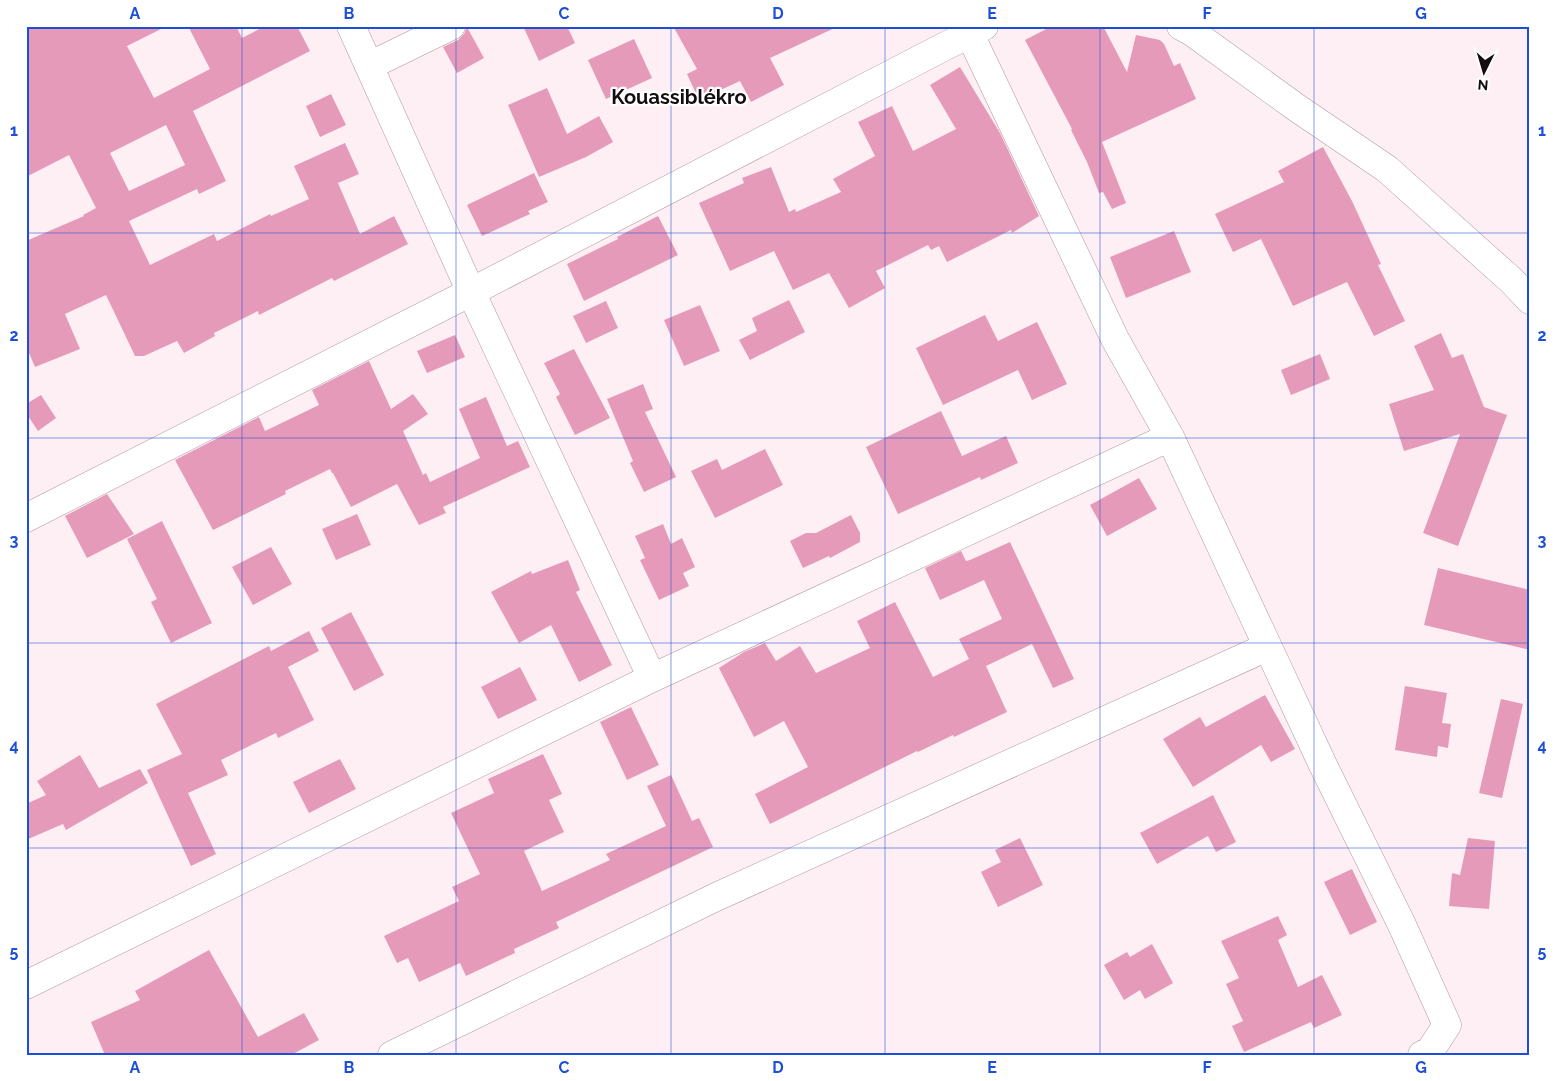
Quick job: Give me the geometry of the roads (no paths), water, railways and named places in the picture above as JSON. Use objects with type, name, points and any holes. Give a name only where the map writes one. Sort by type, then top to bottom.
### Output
[{"type":"street","points":[[351,26],[471,292],[652,678]]},
{"type":"street","points":[[368,66],[450,26]]},
{"type":"street","points":[[1181,26],[1387,169],[1512,281],[1530,300]]},
{"type":"street","points":[[26,518],[471,292],[973,29],[1115,339],[1170,437],[1322,763],[1402,925],[1447,1025],[1430,1051],[1422,1055]]},
{"type":"street","points":[[26,985],[652,678],[1170,437]]},
{"type":"street","points":[[392,1055],[716,897],[1267,647]]},
{"type":"district","name":"Kouassiblékro","points":[[679,97]]}]
